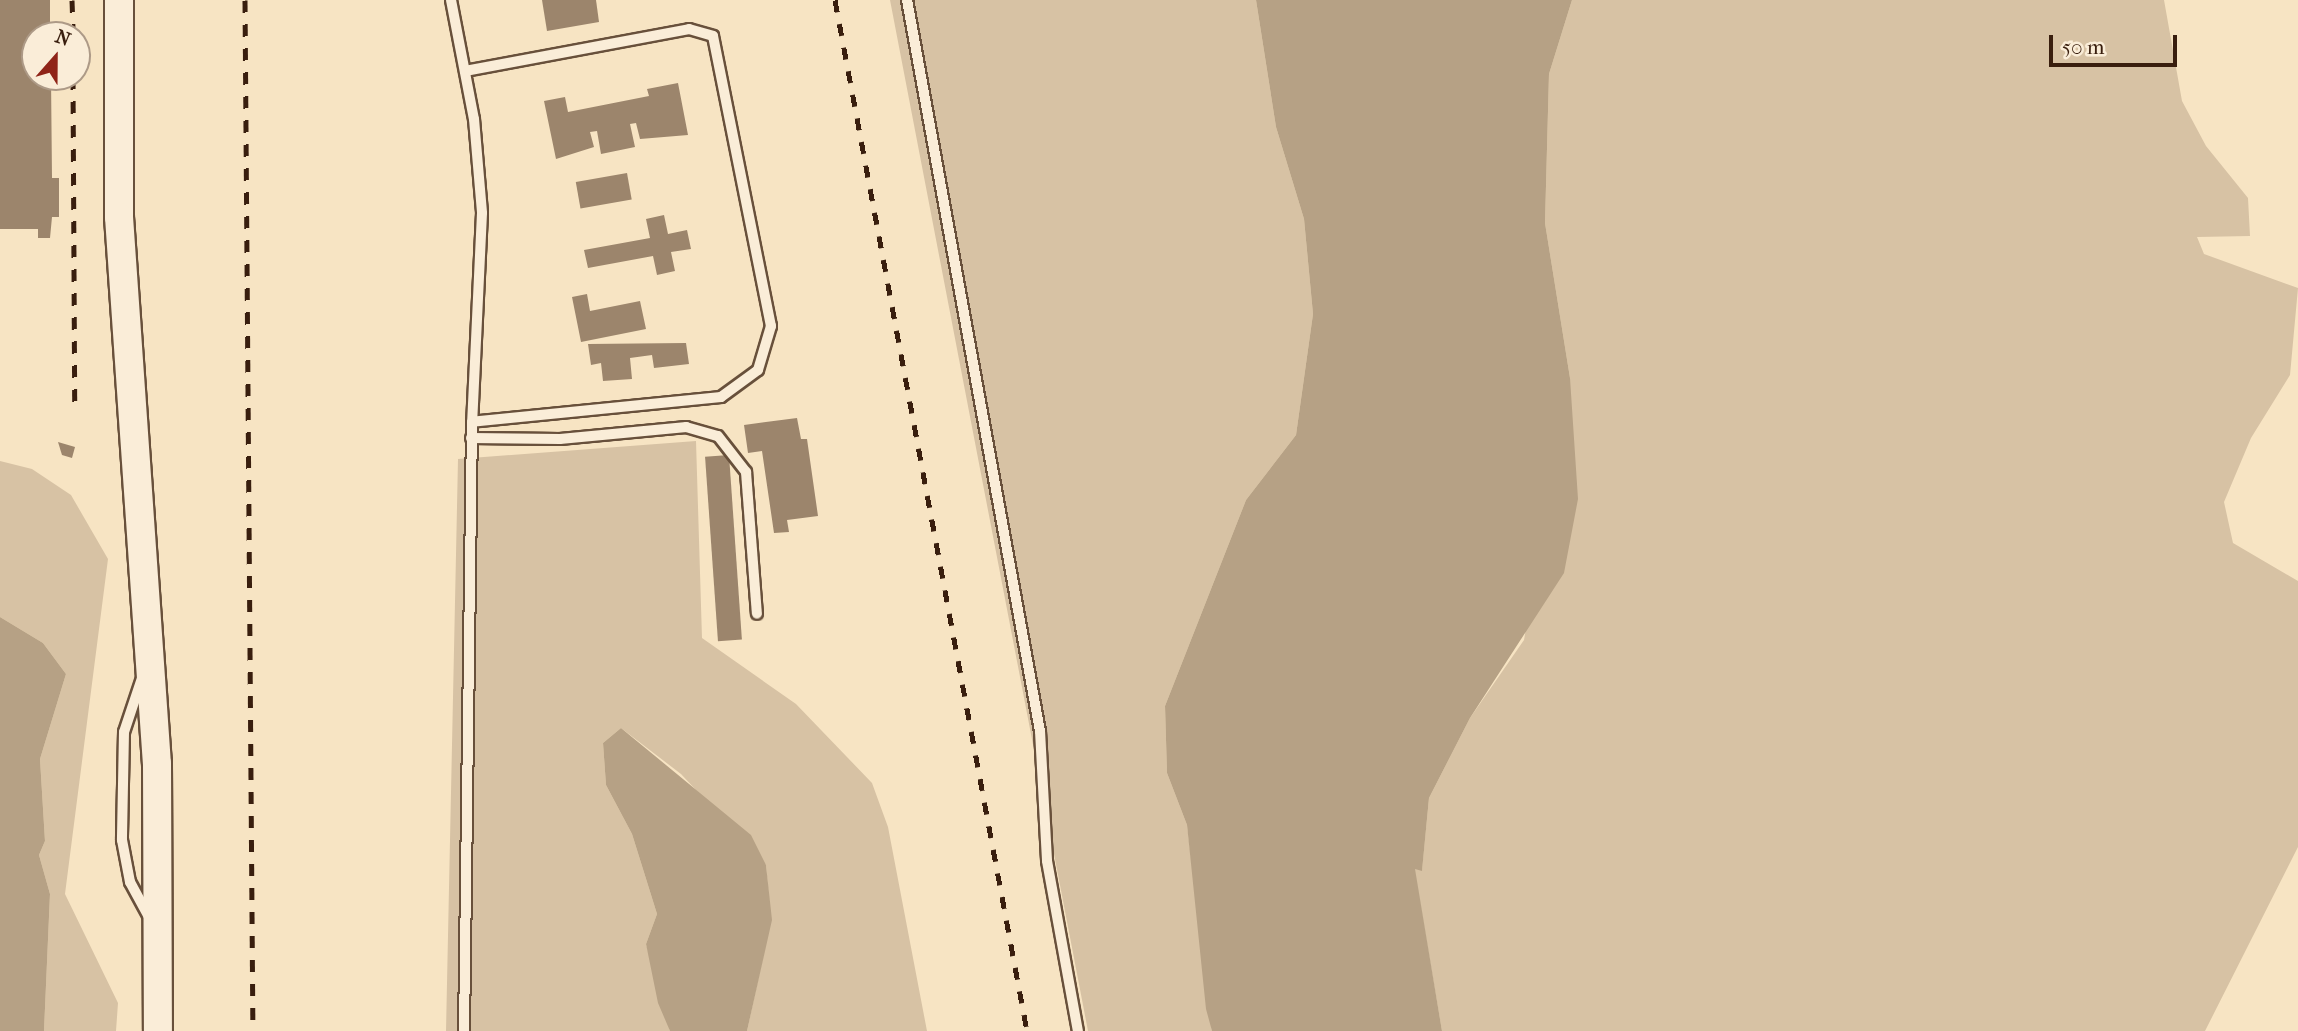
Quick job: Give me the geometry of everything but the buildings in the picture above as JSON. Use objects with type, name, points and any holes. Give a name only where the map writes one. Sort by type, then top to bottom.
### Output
[{"type":"street","points":[[119,0],[119,217],[149,666],[159,935],[158,1031]]},
{"type":"lane","points":[[452,0],[466,71],[482,213],[471,438],[464,1031]]},
{"type":"lane","points":[[907,0],[1042,741],[1046,861],[1078,1031]]},
{"type":"lane","points":[[466,71],[692,29],[713,36],[771,326],[758,370],[721,397],[472,422]]},
{"type":"lane","points":[[471,438],[560,439],[686,427],[718,436],[746,472],[757,614]]},
{"type":"shaded area","points":[[890,0],[1256,0],[1276,127],[1304,219],[1313,314],[1296,435],[1246,500],[1165,706],[1167,773],[1187,825],[1212,1031],[1088,1031]]},
{"type":"shaded area","points":[[1256,0],[1572,0],[1549,74],[1545,223],[1570,378],[1578,499],[1564,573],[1470,718],[1429,798],[1422,871],[1415,869],[1442,1031],[1212,1031],[1206,1009],[1187,825],[1167,773],[1165,706],[1246,500],[1296,435],[1313,314],[1304,219],[1276,127]]},
{"type":"shaded area","points":[[1572,0],[2164,0],[2182,101],[2206,146],[2248,198],[2250,236],[2197,237],[2204,254],[2298,288],[2290,375],[2251,438],[2224,502],[2233,543],[2298,581],[2298,847],[2205,1031],[1442,1031],[1414,868],[1422,870],[1429,798],[1470,718],[1524,640],[1570,378],[1545,223],[1549,74]]},
{"type":"shaded area","points":[[696,441],[702,638],[796,704],[872,783],[888,827],[927,1031],[747,1031],[771,920],[766,865],[681,774],[621,728],[603,743],[606,785],[632,834],[657,914],[646,944],[670,1031],[446,1031],[458,459]]},
{"type":"shaded area","points":[[0,461],[32,469],[71,495],[108,559],[65,894],[118,1003],[116,1031],[44,1031],[50,894],[39,855],[45,841],[40,759],[66,674],[43,643],[0,617]]},
{"type":"shaded area","points":[[0,617],[43,643],[66,674],[40,759],[45,841],[39,855],[50,894],[44,1031],[0,1031]]},
{"type":"shaded area","points":[[621,728],[751,835],[766,865],[772,920],[747,1031],[670,1031],[658,1003],[646,944],[657,914],[632,834],[606,785],[603,743]]},
{"type":"railway","points":[[72,0],[73,21]]},
{"type":"railway","points":[[245,0],[253,1031]]},
{"type":"railway","points":[[835,0],[1027,1031]]},
{"type":"railway","points":[[73,91],[75,405]]}]
